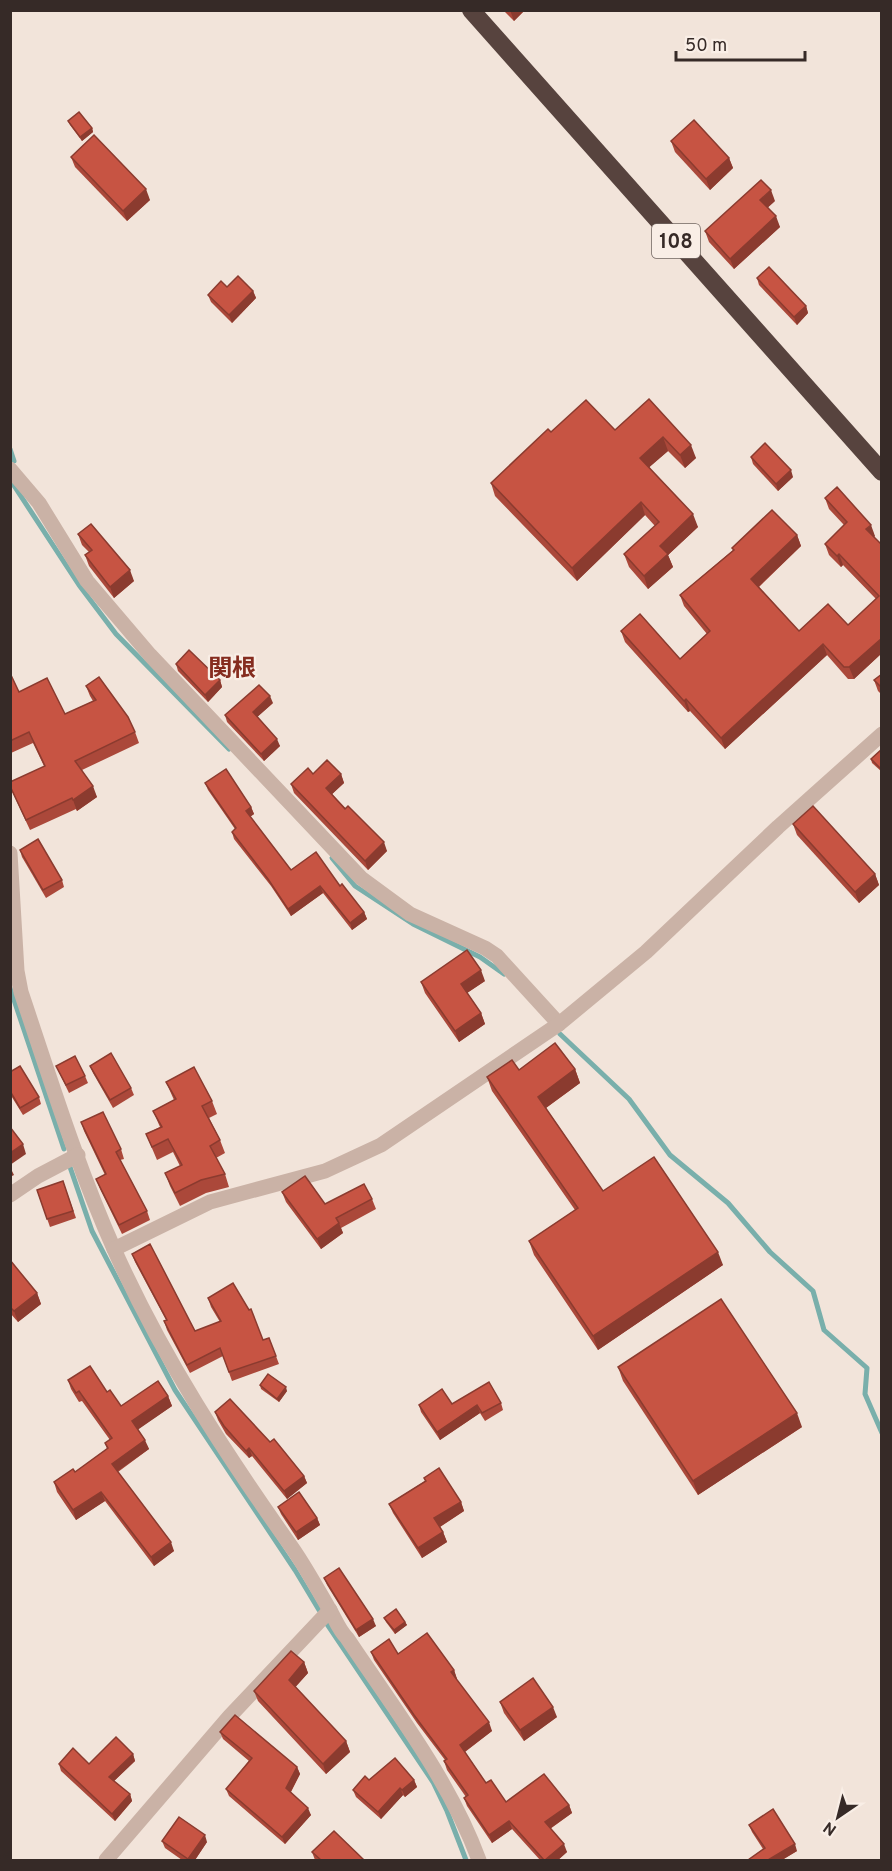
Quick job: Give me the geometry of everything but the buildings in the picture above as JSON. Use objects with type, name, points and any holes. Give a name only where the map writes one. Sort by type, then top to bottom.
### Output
[{"type":"highway","name":"108","points":[[471,10],[882,472]]},
{"type":"street","points":[[10,469],[39,503],[87,580],[150,656],[361,878],[410,914],[485,948],[497,956],[559,1024]]},
{"type":"street","points":[[114,1249],[210,1202],[325,1171],[358,1157],[390,1139],[559,1024],[646,952],[778,827],[882,734]]},
{"type":"street","points":[[10,853],[17,971],[21,992],[78,1155],[114,1249],[184,1388],[240,1474],[296,1553],[330,1610],[338,1628],[442,1780],[461,1815],[479,1860]]},
{"type":"street","points":[[10,1195],[38,1176],[78,1155]]},
{"type":"street","points":[[106,1860],[229,1717],[330,1610]]},
{"type":"waterway","points":[[10,449],[14,461]]},
{"type":"waterway","points":[[11,481],[79,585],[116,634],[229,749]]},
{"type":"waterway","points":[[332,858],[355,886],[413,924],[480,957],[504,974]]},
{"type":"waterway","points":[[10,988],[64,1149]]},
{"type":"waterway","points":[[560,1034],[629,1099],[670,1155],[728,1203],[770,1252],[813,1291],[824,1330],[867,1368],[865,1394],[882,1433]]},
{"type":"waterway","points":[[70,1167],[92,1231],[175,1390],[295,1570],[319,1610]]},
{"type":"waterway","points":[[327,1624],[433,1782],[466,1860]]},
{"type":"district","name":"関根","points":[[232,668]]}]
